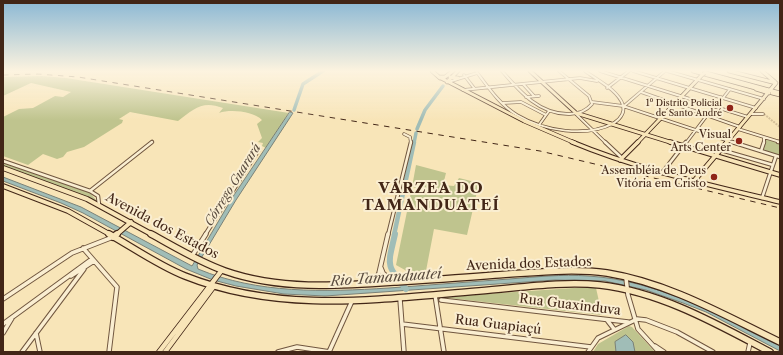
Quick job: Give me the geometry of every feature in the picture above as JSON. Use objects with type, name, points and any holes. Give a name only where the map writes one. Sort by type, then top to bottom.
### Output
[{"type":"highway","points":[[754,88],[759,89]]},
{"type":"highway","points":[[754,88],[759,89]]},
{"type":"highway","points":[[771,92],[780,94]]},
{"type":"highway","name":"Avenida dos Estados","points":[[3,168],[99,205],[220,272],[300,286],[342,286],[565,271],[597,272],[659,286],[692,298],[780,342]]},
{"type":"highway","name":"Avenida dos Estados","points":[[3,186],[68,211],[115,236],[172,270],[212,284],[253,295],[283,300],[314,302],[352,301],[576,284],[600,285],[628,289],[684,308],[770,352]]},
{"type":"highway","points":[[115,236],[127,228],[131,222]]},
{"type":"main road","points":[[457,88],[507,113],[621,159],[694,182],[780,202]]},
{"type":"main road","points":[[548,88],[576,113],[780,175]]},
{"type":"main road","points":[[621,159],[690,88]]},
{"type":"main road","points":[[754,88],[771,92]]},
{"type":"main road","points":[[759,89],[764,88],[771,92]]},
{"type":"main road","points":[[694,182],[773,88]]},
{"type":"main road","points":[[507,113],[512,111]]},
{"type":"main road","points":[[165,352],[220,272]]},
{"type":"main road","points":[[159,352],[212,284]]},
{"type":"street","points":[[461,90],[481,88]]},
{"type":"street","points":[[490,88],[503,103],[512,111],[538,126],[570,130],[592,129],[612,124],[621,117],[623,106],[618,97],[607,88]]},
{"type":"street","points":[[518,88],[535,105],[549,111],[576,113],[588,110],[592,102]]},
{"type":"street","points":[[526,88],[534,96]]},
{"type":"street","points":[[579,88],[589,96],[592,102]]},
{"type":"street","points":[[623,106],[646,88]]},
{"type":"street","points":[[653,88],[748,117]]},
{"type":"street","points":[[690,88],[756,108],[763,114],[752,114]]},
{"type":"street","points":[[725,88],[764,99]]},
{"type":"street","points":[[662,172],[730,89]]},
{"type":"street","points":[[641,92],[765,138],[780,142]]},
{"type":"street","points":[[526,97],[539,96]]},
{"type":"street","points":[[503,103],[521,102],[546,115]]},
{"type":"street","points":[[592,102],[623,106],[780,157]]},
{"type":"street","points":[[538,126],[549,111]]},
{"type":"street","points":[[576,113],[621,159]]},
{"type":"street","points":[[372,284],[378,278],[411,142],[411,138],[404,134]]},
{"type":"street","points":[[761,151],[765,138]]},
{"type":"street","points":[[90,191],[152,142]]},
{"type":"street","points":[[192,257],[259,149]]},
{"type":"street","points":[[721,150],[773,165]]},
{"type":"street","points":[[762,198],[776,156]]},
{"type":"street","points":[[3,161],[90,191],[98,196],[99,205]]},
{"type":"street","points":[[3,299],[66,256],[115,236]]},
{"type":"street","points":[[83,248],[117,287],[109,352]]},
{"type":"street","points":[[22,352],[84,268],[93,260]]},
{"type":"street","points":[[3,324],[93,260]]},
{"type":"street","points":[[70,276],[84,268]]},
{"type":"street","points":[[380,268],[383,273],[399,282]]},
{"type":"street","points":[[70,276],[75,280]]},
{"type":"street","points":[[626,278],[634,319],[638,329],[659,352]]},
{"type":"street","points":[[435,295],[444,352]]},
{"type":"street","points":[[400,298],[404,352]]},
{"type":"street","name":"Rua Guaxinduva","points":[[441,300],[628,322],[634,319],[646,320],[677,332],[714,352]]},
{"type":"street","points":[[278,352],[289,347],[301,346],[330,352],[352,301]]},
{"type":"street","points":[[3,332],[12,318]]},
{"type":"street","points":[[605,319],[610,321],[614,329]]},
{"type":"street","points":[[588,352],[598,338],[628,322]]},
{"type":"street","name":"Rua Guapiaçú","points":[[402,324],[591,347]]},
{"type":"street","points":[[36,333],[40,352]]},
{"type":"street","points":[[748,352],[751,342]]},
{"type":"street","points":[[651,344],[664,352]]},
{"type":"green space","points":[[3,88],[21,88],[3,96]]},
{"type":"green space","points":[[51,88],[127,88],[289,113],[266,148],[262,146],[263,143],[258,142],[262,138],[257,124],[262,120],[258,117],[235,111],[219,113],[223,108],[204,105],[178,121],[130,112],[119,119],[123,120],[122,123],[84,147],[67,152],[63,157],[57,159],[43,154],[28,165],[3,156],[3,117],[19,109],[33,108],[55,96],[63,97],[71,92]]},
{"type":"green space","points":[[764,139],[780,143],[780,157],[762,150],[765,142]]},
{"type":"green space","points":[[3,162],[90,193],[97,201],[3,166]]},
{"type":"green space","points":[[416,165],[446,173],[443,185],[454,186],[459,178],[479,183],[467,235],[434,229],[425,276],[414,275],[396,265],[411,192],[416,192],[416,188],[412,187]]},
{"type":"green space","points":[[574,288],[596,288],[602,315],[439,297]]},
{"type":"green space","points":[[629,326],[632,327],[655,352],[593,352],[598,344]]},
{"type":"water","points":[[290,112],[293,113],[236,200],[197,265],[198,269],[244,283],[268,287],[316,290],[389,288],[578,275],[614,279],[639,284],[711,311],[780,346],[780,351],[706,312],[646,290],[605,281],[555,280],[325,296],[284,294],[236,286],[213,280],[186,269],[83,213],[3,181],[3,177],[81,207],[192,266],[234,195]]},
{"type":"water","points":[[626,335],[633,342],[635,352],[616,352],[615,342]]},
{"type":"waterway","name":"Córrego Guarará","points":[[294,110],[302,88]]},
{"type":"waterway","points":[[417,129],[425,110],[442,88]]},
{"type":"waterway","points":[[414,143],[416,133]]},
{"type":"waterway","points":[[394,235],[414,142]]},
{"type":"waterway","name":"Rio Tamanduateí","points":[[395,234],[390,264],[394,274],[406,289]]},
{"type":"tunnel","points":[[764,114],[780,127]]},
{"type":"railway","points":[[144,88],[540,151],[780,208]]},
{"type":"place","name":"1º Distrito Policial de Santo André","points":[[730,108]]},
{"type":"place","name":"Visual Arts Center","points":[[739,141]]},
{"type":"place","name":"Assembléia de Deus Vitória em Cristo","points":[[714,177]]},
{"type":"district","name":"VÁRZEA DO TAMANDUATEÍ","points":[[431,198]]}]
